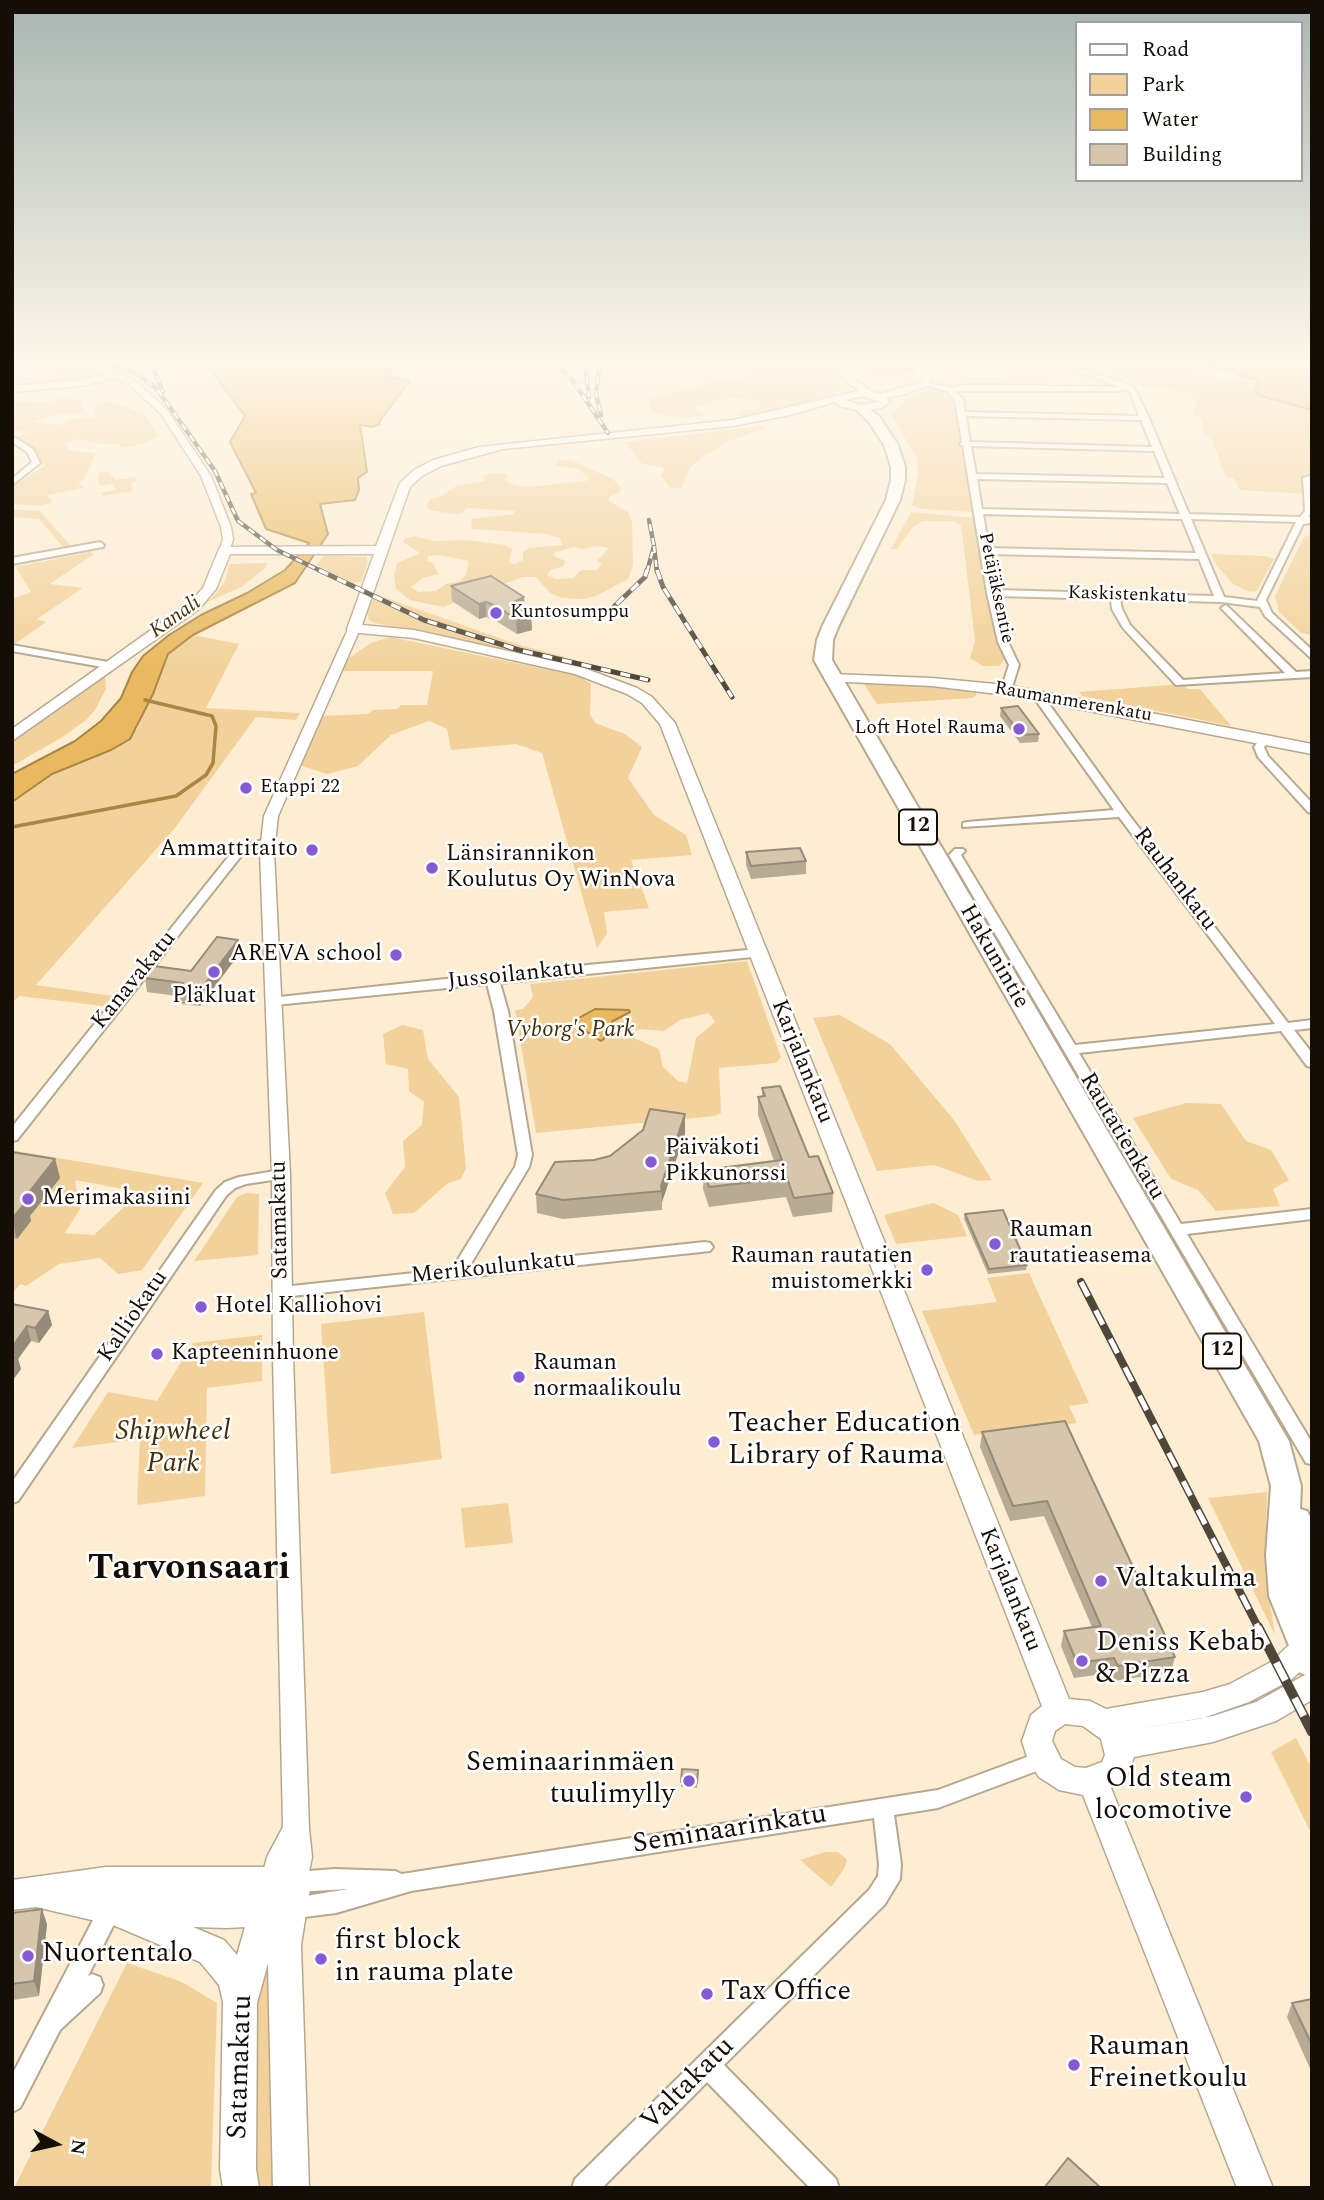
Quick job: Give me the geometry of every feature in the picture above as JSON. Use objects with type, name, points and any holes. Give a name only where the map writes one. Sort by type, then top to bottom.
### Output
[{"type":"highway","name":"Hakunintie","points":[[898,466],[897,486],[825,640],[824,660],[831,678],[1274,1441],[1286,1486],[1283,1579],[1288,1607],[1310,1643]]},
{"type":"main road","points":[[354,629],[404,486],[418,473],[432,466]]},
{"type":"main road","points":[[12,736],[204,597],[225,550],[381,550]]},
{"type":"main road","name":"Karjalankatu","points":[[354,629],[414,634],[562,667],[618,684],[646,700],[661,715],[674,737],[1059,1712]]},
{"type":"main road","name":"Raumanmerenkatu","points":[[831,678],[943,683],[1006,690],[1312,749]]},
{"type":"main road","points":[[1112,1735],[1239,1693],[1281,1671],[1310,1643]]},
{"type":"main road","points":[[1112,1735],[1213,1729],[1265,1712],[1294,1698],[1312,1683]]},
{"type":"main road","points":[[1059,1712],[1082,1712],[1112,1735],[1119,1762],[1114,1771],[1093,1782],[1078,1782],[1063,1777],[1043,1760],[1038,1748],[1037,1735],[1046,1719],[1059,1712]]},
{"type":"main road","points":[[1093,1782],[1255,2188]]},
{"type":"main road","name":"Seminaarinkatu","points":[[24,1894],[106,1882],[281,1896]]},
{"type":"main road","name":"Seminaarinkatu","points":[[24,1894],[110,1910],[227,1913],[281,1896]]},
{"type":"main road","name":"Satamakatu","points":[[241,2188],[238,2169],[240,2003],[281,1896]]},
{"type":"main road","name":"Satamakatu","points":[[281,1896],[291,2188]]},
{"type":"main road","points":[[110,1910],[212,1951],[234,1977],[240,2003]]},
{"type":"street","points":[[12,483],[34,466]]},
{"type":"street","points":[[199,466],[226,527],[228,539],[225,550]]},
{"type":"street","name":"Petäjäksentie","points":[[969,466],[992,593],[1003,642],[1014,665],[1006,690]]},
{"type":"street","points":[[1164,466],[1223,603],[1294,676]]},
{"type":"street","points":[[972,476],[1170,481]]},
{"type":"street","points":[[1307,478],[1307,520],[1277,564],[1261,604],[1312,656]]},
{"type":"street","points":[[979,512],[1307,520]]},
{"type":"street","points":[[12,561],[100,545]]},
{"type":"street","points":[[985,551],[1202,556]]},
{"type":"street","name":"Kaskistenkatu","points":[[992,593],[1261,604]]},
{"type":"street","points":[[1115,596],[1117,608],[1126,626],[1180,683],[1312,674]]},
{"type":"street","name":"Satamakatu","points":[[281,1896],[280,1857],[296,1829],[281,1175],[268,842],[271,816],[354,629]]},
{"type":"street","points":[[12,648],[108,665]]},
{"type":"street","name":"Rauhankatu","points":[[1037,695],[1122,813],[1312,1063]]},
{"type":"street","points":[[1265,740],[1259,747],[1263,757],[1312,810]]},
{"type":"street","points":[[967,825],[1122,813]]},
{"type":"street","name":"Kanavakatu","points":[[12,1137],[241,848],[268,842]]},
{"type":"street","name":"Rautatienkatu","points":[[959,851],[955,855],[1312,1458]]},
{"type":"street","name":"Jussoilankatu","points":[[275,1001],[758,953]]},
{"type":"street","points":[[457,1273],[522,1167],[525,1155],[502,1011],[492,978]]},
{"type":"street","points":[[1070,1050],[1312,1024]]},
{"type":"street","name":"Kalliokatu","points":[[12,1496],[220,1193],[230,1185],[244,1180],[281,1175]]},
{"type":"street","points":[[1176,1230],[1312,1214]]},
{"type":"street","name":"Merikoulunkatu","points":[[282,1292],[705,1247]]},
{"type":"street","name":"Seminaarinkatu","points":[[281,1896],[336,1903],[411,1881],[883,1810],[938,1799],[1043,1760]]},
{"type":"street","name":"Valtakatu","points":[[584,2188],[877,1897],[889,1879],[883,1810]]},
{"type":"street","points":[[12,2100],[110,1910]]},
{"type":"street","points":[[52,2022],[92,1985]]},
{"type":"street","points":[[708,2066],[827,2188]]},
{"type":"green space","points":[[44,466],[90,466],[84,480],[78,482],[84,488],[47,495],[53,503],[36,506],[12,504],[12,487]]},
{"type":"green space","points":[[557,466],[584,466],[613,479],[621,488],[620,492],[609,497],[609,501],[628,512],[632,522],[633,565],[628,579],[596,596],[583,599],[562,598],[550,593],[536,577],[523,577],[443,607],[410,600],[396,589],[394,576],[397,563],[420,553],[403,542],[405,538],[415,536],[434,541],[466,540],[505,545],[512,549],[509,563],[515,564],[523,560],[523,552],[529,548],[562,545],[560,538],[546,534],[471,529],[472,519],[513,514],[515,511],[467,508],[462,513],[454,514],[430,510],[426,506],[430,499],[442,496],[456,486],[484,481],[483,476],[492,473],[508,474],[505,479],[511,484],[527,487],[586,481],[589,478],[578,469]],"holes":[[[574,547],[609,548],[597,561],[602,564],[596,570],[581,570],[573,578],[556,579],[547,575],[550,570],[564,566],[565,561],[553,553]],[[439,555],[469,561],[466,575],[460,581],[446,584],[436,591],[418,592],[411,587],[423,578],[438,574],[433,563],[427,561],[429,556]]]},
{"type":"green space","points":[[653,466],[693,466],[681,489],[669,487],[661,476],[664,468]]},
{"type":"green space","points":[[917,466],[965,466],[973,512],[912,506]]},
{"type":"green space","points":[[1222,466],[1312,466],[1312,516],[1305,516],[1307,494],[1240,490],[1234,478],[1226,477]]},
{"type":"green space","points":[[107,471],[116,480],[135,477],[136,481],[131,484],[133,491],[103,496],[100,493],[116,490],[112,484],[101,486],[98,482],[98,473]]},
{"type":"green space","points":[[12,509],[40,511],[72,547],[64,548],[39,519],[12,517]]},
{"type":"green space","points":[[911,512],[975,518],[989,607],[997,642],[1005,659],[999,666],[983,666],[970,658],[975,641],[961,525],[953,521],[923,521],[913,527],[897,549],[891,549]]},
{"type":"green space","points":[[1312,534],[1310,635],[1301,633],[1279,612],[1275,596],[1304,537]]},
{"type":"green space","points":[[90,552],[94,554],[50,584],[83,588],[37,619],[46,622],[12,646],[12,599],[31,592],[16,567]]},
{"type":"green space","points":[[1211,554],[1265,556],[1274,559],[1257,591],[1250,592],[1233,584],[1217,566]]},
{"type":"green space","points":[[324,555],[366,557],[368,562],[361,582],[352,583],[317,565]]},
{"type":"green space","points":[[268,563],[243,586],[203,604],[213,597],[225,581],[229,564]]},
{"type":"green space","points":[[375,594],[516,644],[565,657],[560,661],[375,623],[369,620],[367,614]]},
{"type":"green space","points":[[193,635],[239,644],[206,708],[300,713],[296,720],[256,717],[175,828],[36,985],[113,996],[103,1006],[19,996],[12,1003],[12,802],[52,774],[111,750],[137,729],[168,654]]},
{"type":"green space","points":[[390,637],[579,676],[591,684],[590,714],[595,723],[625,734],[642,747],[628,778],[654,815],[686,835],[692,855],[631,860],[649,908],[604,912],[607,934],[597,948],[542,753],[516,744],[451,750],[447,729],[429,721],[391,735],[358,766],[327,774],[299,765],[321,716],[368,714],[373,710],[397,709],[401,705],[427,705],[433,671],[341,671],[346,660],[371,643]]},
{"type":"green space","points":[[105,675],[106,689],[95,710],[86,720],[12,766],[12,742]]},
{"type":"green space","points":[[865,682],[958,687],[974,691],[977,695],[972,698],[877,704]]},
{"type":"green space","points":[[1183,684],[1188,689],[1200,689],[1231,726],[1082,696],[1079,692]]},
{"type":"green space","name":"Vyborg's Park","points":[[747,961],[781,1057],[776,1063],[719,1068],[721,1113],[715,1116],[536,1133],[515,1010],[523,1009],[533,997],[530,984]],"holes":[[[709,1013],[715,1022],[696,1038],[687,1083],[678,1081],[663,1067],[659,1049],[631,1037],[638,1029],[664,1031],[680,1020]]]},
{"type":"green space","points":[[840,1015],[890,1044],[954,1120],[992,1180],[978,1181],[934,1165],[877,1171],[813,1018]]},
{"type":"green space","points":[[402,1025],[423,1030],[428,1059],[459,1097],[466,1168],[461,1179],[448,1183],[414,1213],[393,1214],[385,1193],[405,1167],[403,1141],[422,1125],[424,1102],[409,1091],[408,1069],[386,1064],[383,1034]]},
{"type":"green space","points":[[1186,1103],[1221,1104],[1246,1141],[1271,1150],[1289,1180],[1273,1189],[1280,1206],[1216,1211],[1198,1190],[1171,1179],[1133,1118]]},
{"type":"green space","points":[[16,1151],[203,1183],[142,1270],[118,1274],[100,1258],[59,1264],[26,1286],[20,1284],[12,1294],[12,1156]],"holes":[[[75,1180],[140,1192],[94,1235],[65,1233],[80,1209]]]},
{"type":"green space","points":[[246,1193],[259,1194],[258,1255],[194,1261],[237,1197]]},
{"type":"green space","points":[[934,1203],[958,1215],[967,1236],[896,1244],[884,1215]]},
{"type":"green space","points":[[1029,1273],[1089,1403],[1069,1406],[1077,1423],[974,1435],[922,1311],[997,1302],[987,1278]]},
{"type":"green space","points":[[424,1312],[442,1459],[331,1474],[321,1324]]},
{"type":"green space","name":"Shipwheel Park","points":[[262,1335],[262,1381],[207,1388],[205,1496],[137,1505],[140,1439],[72,1448],[108,1392],[157,1401],[193,1343]]},
{"type":"green space","points":[[1267,1492],[1265,1570],[1275,1635],[1208,1498]]},
{"type":"green space","points":[[508,1503],[513,1543],[465,1548],[461,1508]]},
{"type":"green space","points":[[1296,1738],[1312,1769],[1312,1835],[1271,1752]]},
{"type":"green space","points":[[825,1852],[838,1852],[847,1860],[831,1887],[800,1860]]},
{"type":"green space","points":[[269,1950],[274,2188],[252,2188],[250,2002]]},
{"type":"green space","points":[[127,1963],[182,1982],[217,2003],[211,2188],[14,2188]]},
{"type":"water","points":[[242,466],[366,466],[367,472],[358,478],[359,490],[355,500],[320,504],[328,534],[295,583],[193,635],[168,654],[153,694],[130,739],[111,750],[52,774],[12,802],[12,774],[75,741],[101,721],[121,698],[132,672],[143,656],[169,635],[201,615],[247,593],[285,570],[309,543],[266,529],[251,494],[256,493]]},
{"type":"water","points":[[595,1009],[630,1012],[613,1021],[601,1041],[579,1027],[577,1019]]},
{"type":"building","points":[[491,576],[524,597],[512,603],[531,615],[516,619],[496,606],[486,602],[479,604],[451,586]]},
{"type":"building","points":[[1018,706],[1039,734],[1021,735],[1001,708]]},
{"type":"building","points":[[800,848],[806,861],[751,866],[746,852]]},
{"type":"building","points":[[217,937],[238,940],[198,993],[177,990],[183,983],[145,978],[154,966],[191,971]]},
{"type":"building","points":[[780,1086],[809,1157],[818,1156],[833,1193],[794,1198],[787,1178],[709,1187],[704,1170],[782,1160],[758,1097],[765,1096],[762,1088]]},
{"type":"building","points":[[650,1109],[685,1114],[661,1186],[662,1191],[563,1200],[536,1194],[555,1162],[594,1160],[610,1156],[643,1130]]},
{"type":"building","points":[[12,1152],[55,1159],[22,1201],[26,1202],[12,1219]]},
{"type":"building","name":"Rauman rautatieasema","points":[[1003,1210],[1027,1265],[989,1269],[965,1214]]},
{"type":"building","points":[[12,1304],[48,1311],[35,1328],[27,1326],[12,1347]]},
{"type":"building","name":"Valtakulma","points":[[1065,1421],[1175,1657],[1118,1666],[1114,1658],[1077,1663],[1064,1631],[1101,1626],[1047,1501],[1013,1506],[982,1432]]},
{"type":"building","name":"Seminaarinmäen tuulimylly","points":[[682,1769],[698,1770],[697,1783],[681,1782]]},
{"type":"building","name":"Nuortentalo","points":[[42,1909],[34,1981],[12,1984],[12,1913]]},
{"type":"building","points":[[1312,1999],[1312,2045],[1292,2003]]},
{"type":"building","points":[[1068,2158],[1101,2188],[1044,2188]]},
{"type":"waterway","points":[[12,827],[176,796],[206,775],[213,763],[216,726],[212,716],[145,700]]},
{"type":"railway","points":[[211,466],[238,521],[277,550],[323,572]]},
{"type":"railway","points":[[649,520],[654,546]]},
{"type":"railway","points":[[647,572],[654,546]]},
{"type":"railway","points":[[654,546],[657,572]]},
{"type":"railway","points":[[319,570],[424,620],[519,650],[648,680]]},
{"type":"railway","points":[[602,618],[645,577],[647,570]]},
{"type":"railway","points":[[657,570],[663,587],[732,697]]},
{"type":"railway","points":[[1081,1282],[1259,1629]]},
{"type":"railway","points":[[1258,1627],[1312,1732]]},
{"type":"place","name":"Kuntosumppu","points":[[496,613]]},
{"type":"place","name":"Loft Hotel Rauma","points":[[1019,729]]},
{"type":"place","name":"Etappi 22","points":[[246,788]]},
{"type":"place","name":"Ammattitaito","points":[[312,850]]},
{"type":"place","name":"Länsirannikon Koulutus Oy WinNova","points":[[432,868]]},
{"type":"place","name":"AREVA school","points":[[396,955]]},
{"type":"place","name":"Pläkluat","points":[[214,972]]},
{"type":"place","name":"Päiväkoti Pikkunorssi","points":[[651,1162]]},
{"type":"place","name":"Merimakasiini","points":[[28,1199]]},
{"type":"place","name":"Rauman rautatieasema","points":[[995,1244]]},
{"type":"place","name":"Rauman rautatien muistomerkki","points":[[927,1270]]},
{"type":"place","name":"Hotel Kalliohovi","points":[[201,1307]]},
{"type":"place","name":"Kapteeninhuone","points":[[157,1354]]},
{"type":"place","name":"Rauman normaalikoulu","points":[[519,1377]]},
{"type":"place","name":"Teacher Education Library of Rauma","points":[[714,1442]]},
{"type":"place","name":"Valtakulma","points":[[1101,1581]]},
{"type":"place","name":"Deniss Kebab & Pizza","points":[[1082,1661]]},
{"type":"place","name":"Seminaarinmäen tuulimylly","points":[[689,1781]]},
{"type":"place","name":"Old steam locomotive","points":[[1246,1797]]},
{"type":"place","name":"Nuortentalo","points":[[28,1956]]},
{"type":"place","name":"first block in rauma plate","points":[[321,1959]]},
{"type":"place","name":"Tax Office","points":[[707,1994]]},
{"type":"place","name":"Rauman Freinetkoulu","points":[[1074,2065]]},
{"type":"district","name":"Tarvonsaari","points":[[189,1571]]},
{"type":"water label","name":"Kanali","points":[[176,618]]}]
